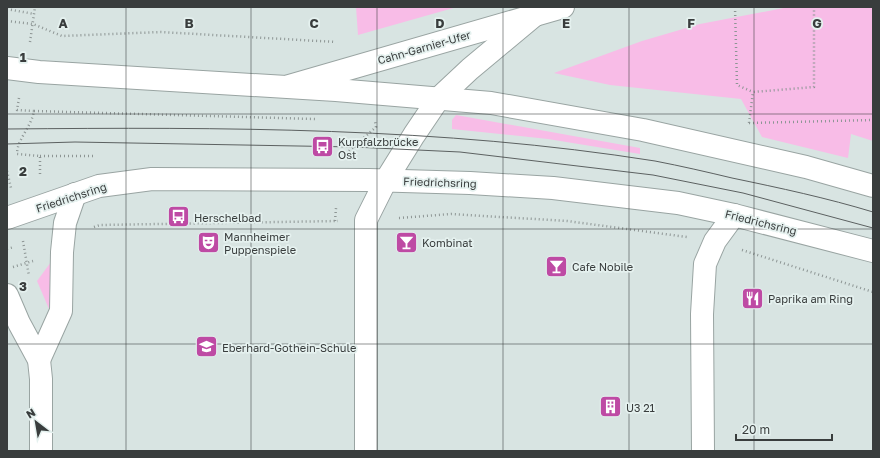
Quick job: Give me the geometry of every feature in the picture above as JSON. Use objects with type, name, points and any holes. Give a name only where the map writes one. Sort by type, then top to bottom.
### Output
[{"type":"main road","name":"Cahn-Garnier-Ufer","points":[[286,87],[563,7]]},
{"type":"main road","points":[[366,451],[366,220],[386,180],[439,98],[470,69],[536,14]]},
{"type":"main road","points":[[16,69],[390,94],[491,103],[643,130],[806,167],[873,186]]},
{"type":"main road","name":"Friedrichsring","points":[[7,218],[99,186],[152,179],[386,180],[553,188],[678,203],[734,215],[873,251]]},
{"type":"main road","points":[[38,360],[61,311],[62,252],[65,224],[75,194]]},
{"type":"main road","points":[[703,451],[702,307],[705,264],[715,241],[734,215]]},
{"type":"main road","points":[[7,295],[19,323],[38,360],[41,379],[41,451]]},
{"type":"path","points":[[35,7],[33,24],[16,69],[17,110],[316,119]]},
{"type":"path","points":[[736,7],[737,85],[754,92],[814,87],[814,7]]},
{"type":"path","points":[[7,9],[34,14]]},
{"type":"path","points":[[7,21],[33,24]]},
{"type":"path","points":[[749,123],[754,92]]},
{"type":"path","points":[[347,153],[376,127],[375,107],[390,94]]},
{"type":"path","points":[[34,111],[32,121],[17,149],[16,154],[40,156],[41,207]]},
{"type":"path","points":[[369,120],[375,120]]},
{"type":"path","points":[[335,221],[335,209],[351,180]]},
{"type":"path","points":[[7,269],[62,252],[87,230],[100,225],[335,221],[451,214],[567,221],[715,241],[873,292]]},
{"type":"shaded area","points":[[356,7],[457,7],[358,35]]},
{"type":"shaded area","points":[[789,7],[873,7],[873,141],[851,134],[848,158],[762,137],[741,99],[610,85],[554,73],[642,41],[700,24]]},
{"type":"shaded area","points":[[456,115],[640,148],[640,154],[548,139],[452,129],[452,120]]},
{"type":"shaded area","points":[[51,262],[52,316],[37,281]]},
{"type":"tram line","points":[[7,129],[251,129],[413,135],[494,141],[655,161],[838,202],[873,212]]},
{"type":"tram line","points":[[7,144],[75,142],[354,147],[460,152],[653,175],[743,193],[873,228]]},
{"type":"place","name":"Kurpfalzbrücke Ost","points":[[322,147]]},
{"type":"place","name":"Herschelbad","points":[[178,217]]},
{"type":"place","name":"Mannheimer Puppenspiele","points":[[208,242]]},
{"type":"place","name":"Kombinat","points":[[407,242]]},
{"type":"place","name":"Cafe Nobile","points":[[556,266]]},
{"type":"place","name":"Paprika am Ring","points":[[752,298]]},
{"type":"place","name":"Eberhard-Gothein-Schule","points":[[206,347]]},
{"type":"place","name":"U3 21","points":[[610,407]]}]
